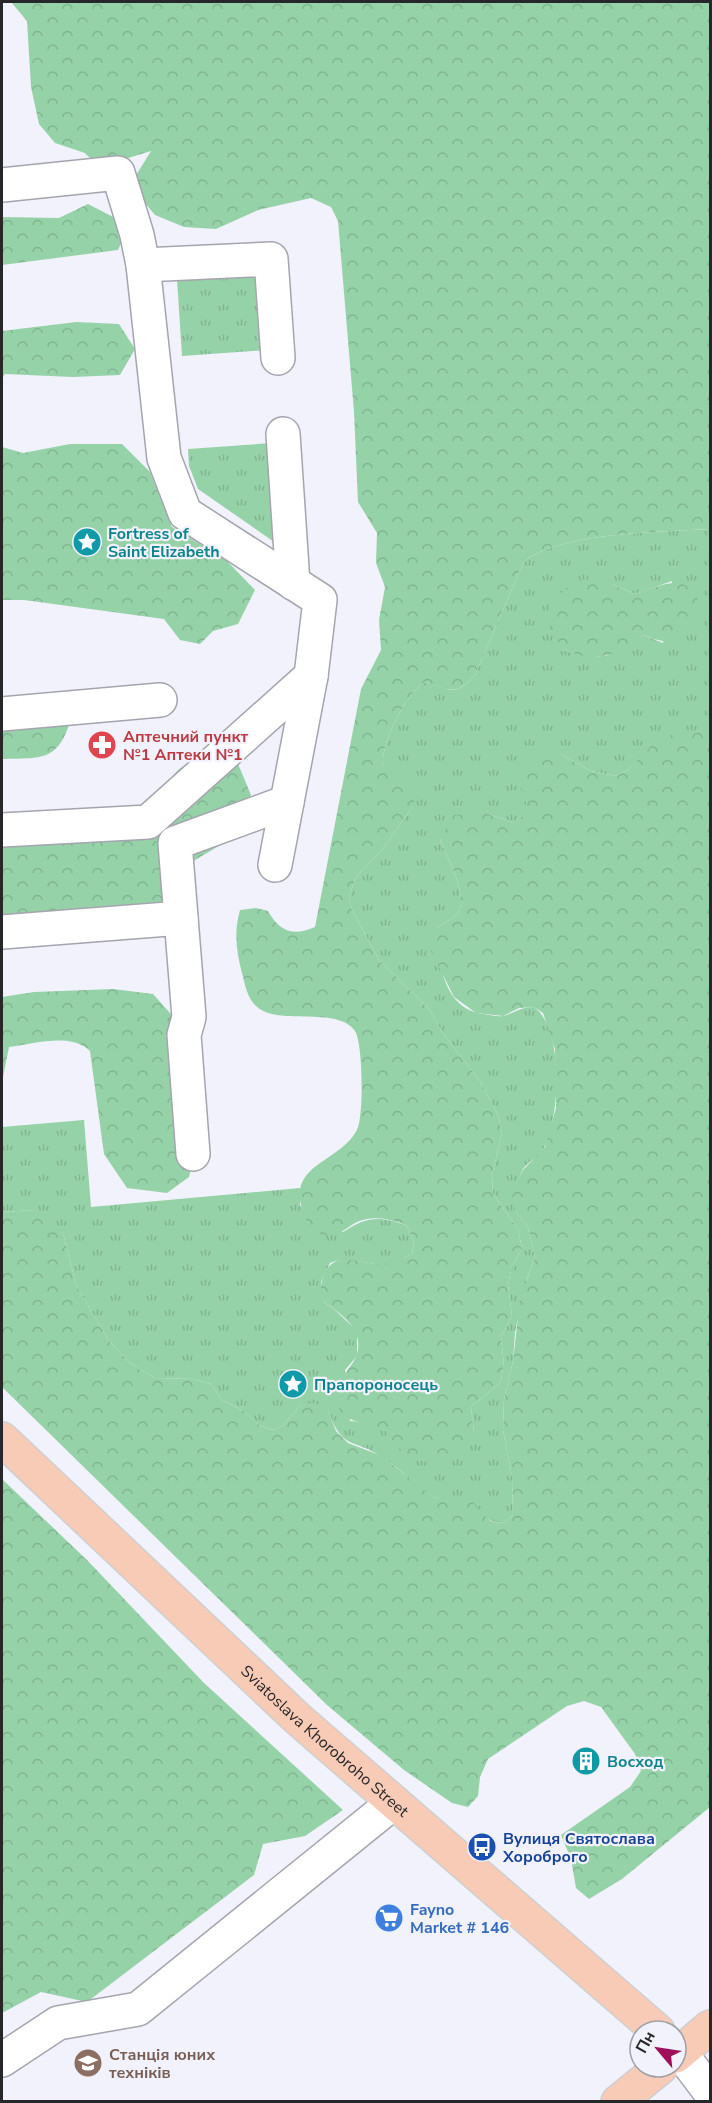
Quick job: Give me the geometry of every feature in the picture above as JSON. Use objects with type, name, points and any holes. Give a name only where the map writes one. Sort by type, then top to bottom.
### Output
[{"type":"main road","name":"Sviatoslava Khorobroho Street","points":[[2,1438],[298,1719],[634,2019]]},
{"type":"main road","points":[[688,2040],[711,2027]]},
{"type":"main road","points":[[618,2102],[641,2079]]},
{"type":"street","points":[[2,185],[118,173],[137,235],[143,265],[164,458],[185,513],[320,600],[311,676],[275,865]]},
{"type":"street","points":[[143,265],[271,259],[278,358]]},
{"type":"street","points":[[283,434],[293,583]]},
{"type":"street","points":[[2,830],[148,822],[311,676]]},
{"type":"street","points":[[2,714],[160,700]]},
{"type":"street","points":[[193,1154],[184,1035],[189,1017],[175,843],[287,802]]},
{"type":"street","points":[[2,932],[181,918]]},
{"type":"street","points":[[2,2060],[58,2023],[138,2009],[393,1803]]},
{"type":"street","name":"Sviatoslava Khorobroho Street","points":[[688,2069],[711,2092]]},
{"type":"green space","points":[[11,2],[710,2],[710,529],[584,539],[538,553],[523,563],[475,675],[463,686],[452,690],[426,682],[411,695],[397,718],[386,743],[383,764],[412,783],[417,795],[411,809],[381,851],[356,877],[349,897],[352,910],[379,960],[429,1009],[442,1032],[480,1081],[498,1115],[502,1133],[492,1175],[493,1194],[518,1229],[522,1249],[512,1266],[508,1285],[512,1316],[501,1336],[504,1366],[500,1383],[471,1407],[474,1432],[459,1453],[438,1461],[425,1462],[404,1452],[393,1442],[386,1431],[344,1415],[339,1409],[337,1400],[336,1387],[356,1358],[358,1345],[357,1337],[350,1324],[324,1302],[321,1289],[324,1275],[328,1267],[341,1260],[381,1264],[397,1261],[412,1254],[414,1241],[406,1225],[382,1219],[363,1220],[329,1236],[321,1234],[306,1220],[300,1199],[301,1186],[307,1175],[349,1141],[357,1130],[361,1111],[362,1080],[358,1038],[355,1031],[346,1023],[335,1019],[278,1015],[256,1006],[250,999],[245,986],[238,957],[237,926],[240,910],[256,908],[268,911],[277,923],[293,932],[315,927],[361,689],[381,650],[379,620],[385,587],[376,563],[377,533],[358,502],[354,412],[338,221],[331,207],[311,198],[258,210],[216,229],[184,227],[155,215],[130,185],[151,151],[99,167],[85,153],[55,143],[39,124],[31,87],[27,21]]},
{"type":"green space","points":[[88,204],[121,221],[125,235],[118,250],[2,265],[2,217],[59,218]]},
{"type":"green space","points":[[262,273],[267,350],[182,356],[177,279]]},
{"type":"green space","points":[[76,322],[119,324],[135,349],[120,375],[73,377],[5,374],[2,378],[2,331]]},
{"type":"green space","points":[[273,443],[280,546],[198,489],[189,466],[188,449]]},
{"type":"green space","points":[[70,444],[122,444],[150,472],[172,527],[227,561],[255,590],[238,624],[213,631],[200,644],[180,640],[164,619],[24,600],[2,600],[2,447],[23,453]]},
{"type":"green space","points":[[710,529],[710,732],[642,756],[628,770],[615,776],[591,771],[562,755],[527,798],[526,815],[513,822],[488,814],[440,839],[460,889],[461,900],[456,915],[436,928],[441,968],[451,993],[459,1003],[470,1010],[491,1015],[503,1016],[534,1007],[544,1018],[555,1052],[556,1094],[550,1132],[543,1149],[523,1169],[515,1210],[528,1228],[535,1257],[527,1279],[515,1332],[513,1361],[504,1399],[503,1430],[512,1477],[513,1515],[505,1523],[494,1522],[461,1499],[434,1498],[382,1457],[344,1438],[328,1411],[301,1404],[284,1425],[273,1430],[260,1426],[244,1411],[222,1400],[211,1384],[193,1379],[155,1378],[131,1364],[109,1341],[76,1285],[63,1233],[34,1210],[2,1212],[2,1127],[84,1120],[91,1207],[300,1188],[300,1206],[343,1232],[359,1223],[373,1219],[406,1225],[414,1241],[412,1254],[386,1264],[346,1260],[330,1263],[321,1282],[324,1302],[357,1331],[357,1356],[345,1370],[350,1421],[370,1423],[386,1431],[474,1432],[471,1407],[500,1383],[504,1366],[501,1336],[512,1316],[508,1285],[512,1266],[522,1249],[518,1229],[493,1194],[492,1175],[502,1133],[498,1115],[480,1081],[442,1032],[429,1009],[379,960],[352,910],[349,897],[356,877],[381,851],[411,809],[393,772],[383,764],[386,743],[404,706],[419,687],[426,682],[442,688],[458,689],[475,675],[523,563],[538,553],[559,545],[612,535]],"holes":[[[672,581],[663,643],[643,635],[623,649],[606,656],[587,656],[564,650],[611,584],[635,594]]]},
{"type":"green space","points":[[584,579],[611,584],[635,594],[667,584],[684,585],[692,590],[702,612],[691,630],[678,640],[663,641],[643,635],[622,653],[588,658],[564,650],[550,630],[549,606],[565,589]]},
{"type":"green space","points":[[2,702],[71,718],[61,743],[47,755],[2,759]]},
{"type":"green space","points":[[685,730],[710,732],[710,1807],[622,1879],[589,1899],[576,1888],[571,1859],[561,1835],[630,1787],[641,1771],[635,1754],[601,1707],[584,1701],[567,1706],[488,1759],[480,1777],[478,1796],[468,1807],[452,1803],[404,1770],[327,1705],[2,1387],[2,1212],[34,1210],[52,1218],[63,1233],[76,1285],[109,1341],[131,1364],[155,1378],[193,1379],[211,1384],[222,1400],[244,1411],[260,1426],[273,1430],[284,1425],[301,1404],[315,1403],[328,1411],[336,1431],[348,1443],[382,1456],[434,1498],[450,1496],[467,1499],[477,1506],[486,1518],[497,1523],[505,1523],[513,1515],[512,1477],[503,1430],[504,1399],[513,1361],[520,1299],[535,1257],[528,1228],[515,1210],[511,1193],[523,1170],[545,1147],[556,1108],[555,1049],[543,1013],[534,1007],[519,1008],[503,1016],[476,1013],[454,997],[431,951],[436,928],[456,915],[461,900],[460,889],[440,839],[454,815],[488,814],[513,822],[525,815],[527,798],[517,783],[524,763],[541,752],[562,755],[591,771],[615,776],[628,770],[657,740]]},
{"type":"green space","points":[[236,759],[251,795],[222,844],[185,866],[186,901],[2,940],[2,838],[155,807],[171,779],[185,765],[193,762]]},
{"type":"green space","points":[[113,989],[153,994],[178,1022],[199,1133],[189,1177],[167,1193],[127,1188],[104,1154],[90,1051],[82,1045],[52,1041],[9,1047],[2,1082],[2,997],[34,992]]},
{"type":"green space","points":[[2,1479],[88,1561],[204,1683],[343,1810],[305,1836],[263,1844],[254,1875],[87,2002],[41,1992],[2,2013]]},
{"type":"place","name":"Fortress of Saint Elizabeth","points":[[87,542]]},
{"type":"place","name":"Аптечний пункт №1 Аптеки №1","points":[[102,745]]},
{"type":"place","name":"Прапороносець","points":[[293,1384]]},
{"type":"place","name":"Восход","points":[[586,1761]]},
{"type":"place","name":"Вулиця Святослава Хороброго","points":[[482,1847]]},
{"type":"place","name":"Fayno Market # 146","points":[[389,1918]]},
{"type":"place","name":"Станція юних техніків","points":[[88,2063]]}]
